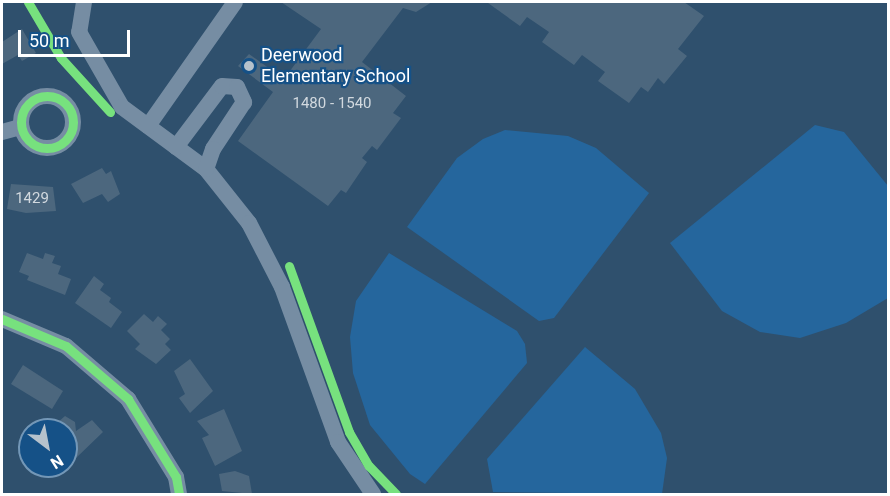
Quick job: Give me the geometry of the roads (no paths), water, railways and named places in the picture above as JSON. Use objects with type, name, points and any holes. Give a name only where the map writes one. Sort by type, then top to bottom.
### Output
[{"type":"street","points":[[84,2],[79,32],[122,107],[206,169],[249,223],[282,287],[338,442],[373,495]]},
{"type":"street","points":[[148,126],[236,2]]},
{"type":"street","points":[[176,147],[222,86],[237,87],[244,102],[213,149],[206,169]]},
{"type":"street","points":[[2,132],[21,127]]},
{"type":"street","points":[[2,319],[66,346],[128,399],[176,477],[178,495]]},
{"type":"place","name":"Deerwood Elementary School","points":[[249,66]]}]
